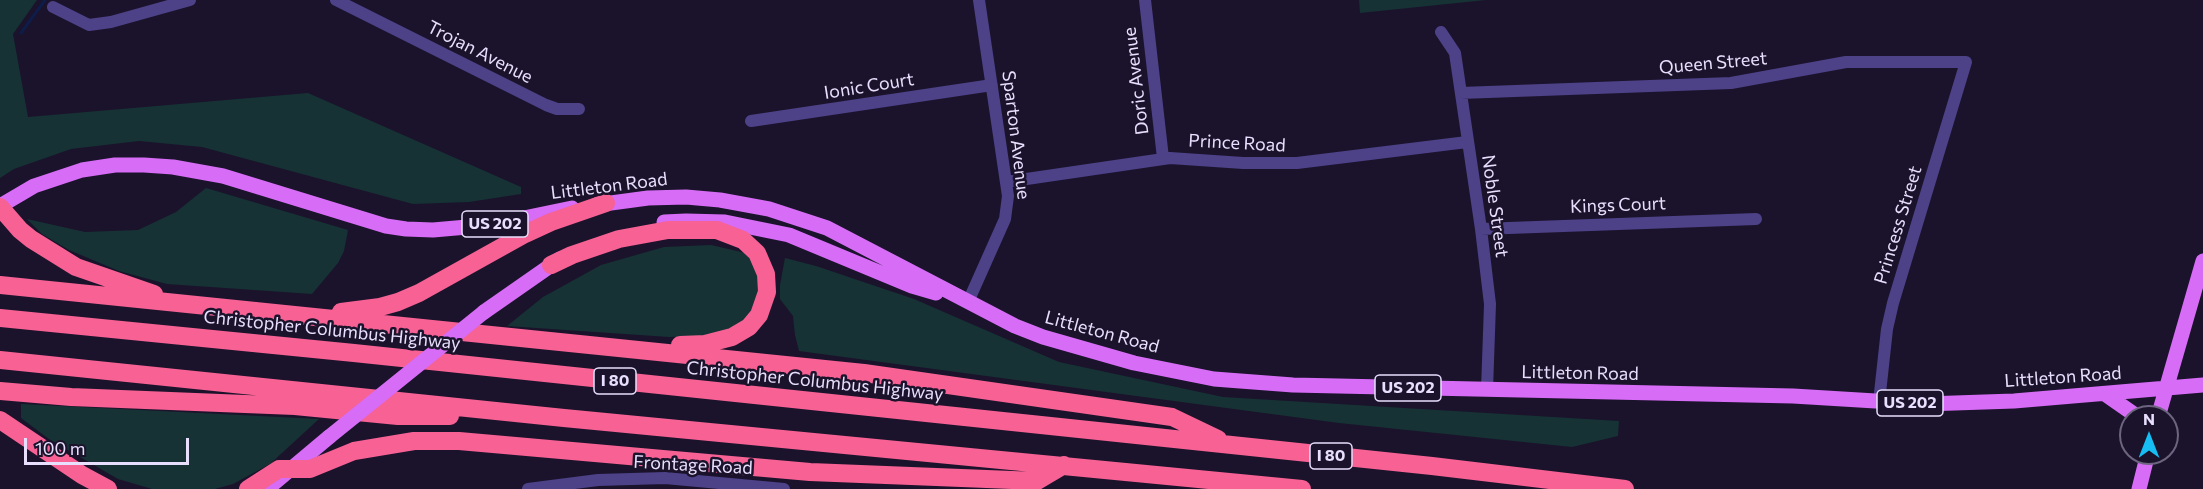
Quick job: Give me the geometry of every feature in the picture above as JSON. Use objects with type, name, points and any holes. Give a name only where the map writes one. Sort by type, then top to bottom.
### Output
[{"type":"highway","points":[[307,316],[380,307],[398,302],[419,293],[525,234],[606,203]]},
{"type":"highway","points":[[4,204],[31,239],[76,267],[105,279],[187,304]]},
{"type":"highway","points":[[498,336],[705,344],[732,337],[749,327],[762,310],[766,292],[766,274],[757,253],[743,240],[717,230],[687,229],[619,239],[572,255],[551,265]]},
{"type":"highway","points":[[0,285],[864,373],[1172,417],[1231,445]]},
{"type":"highway","name":"Christopher Columbus Highway","points":[[0,318],[1231,445],[1625,489]]},
{"type":"highway","name":"I 80","points":[[0,360],[564,418],[1302,489]]},
{"type":"highway","points":[[0,391],[71,397],[295,406],[398,416],[564,418]]},
{"type":"highway","points":[[0,420],[82,475],[108,489]]},
{"type":"highway","points":[[248,489],[279,469],[283,478],[370,447],[437,440],[810,472],[880,475],[1036,481],[1064,465]]},
{"type":"main road","name":"Littleton Road","points":[[4,204],[56,178],[82,170],[115,165],[173,167],[223,176],[386,226],[406,229],[443,230],[490,225],[558,211],[648,198],[686,197],[731,201],[769,209],[826,228],[1015,326],[1043,338],[1134,363],[1192,375],[1293,386],[1793,396],[1879,402],[1959,404],[2203,385]]},
{"type":"main road","name":"Littleton Road","points":[[267,489],[484,312],[570,251],[607,235],[667,222],[716,222],[789,235],[912,286],[968,302]]},
{"type":"main road","points":[[2161,405],[2203,261]]},
{"type":"main road","points":[[2105,394],[2121,405]]},
{"type":"main road","points":[[2139,489],[2145,465]]},
{"type":"street","points":[[53,7],[89,25],[111,22],[190,0]]},
{"type":"street","name":"Trojan Avenue","points":[[336,0],[546,105],[557,109],[579,109]]},
{"type":"street","name":"Sparton Avenue","points":[[968,302],[1005,219],[1008,196],[979,0]]},
{"type":"street","name":"Doric Avenue","points":[[1145,0],[1163,158]]},
{"type":"street","name":"Noble Street","points":[[1441,32],[1455,52],[1481,229],[1490,304],[1487,390]]},
{"type":"street","name":"Queen Street","points":[[1461,93],[1731,83],[1846,62],[1966,62]]},
{"type":"street","name":"Princess Street","points":[[1879,402],[1887,329],[1893,303],[1966,62]]},
{"type":"street","name":"Ionic Court","points":[[751,121],[992,85]]},
{"type":"street","name":"Prince Road","points":[[1006,182],[1163,158],[1243,163],[1297,163],[1467,141]]},
{"type":"street","name":"Kings Court","points":[[1481,229],[1756,219]]},
{"type":"street","name":"Frontage Road","points":[[528,489],[598,480],[638,484],[696,479],[784,489]]},
{"type":"green space","points":[[0,0],[37,0],[13,34],[28,117],[308,93],[521,187],[521,194],[469,202],[413,204],[202,147],[139,141],[71,149],[14,169],[0,178]]},
{"type":"green space","points":[[1359,0],[1486,0],[1360,13]]},
{"type":"green space","points":[[206,188],[348,230],[344,251],[338,263],[312,294],[167,284],[119,271],[69,250],[42,234],[27,219],[85,232],[138,230],[176,212]]},
{"type":"green space","points":[[711,245],[750,254],[760,274],[760,297],[750,317],[733,330],[709,336],[669,337],[507,326],[543,297],[601,265],[664,247]]},
{"type":"green space","points":[[785,258],[914,299],[1059,362],[1223,397],[1619,421],[1618,436],[1572,447],[1339,423],[799,351],[793,316],[780,299]]},
{"type":"green space","points":[[21,404],[319,419],[270,464],[233,484],[215,489],[152,489],[118,479],[49,439],[21,418]]},
{"type":"waterway","points":[[21,33],[45,0]]}]
